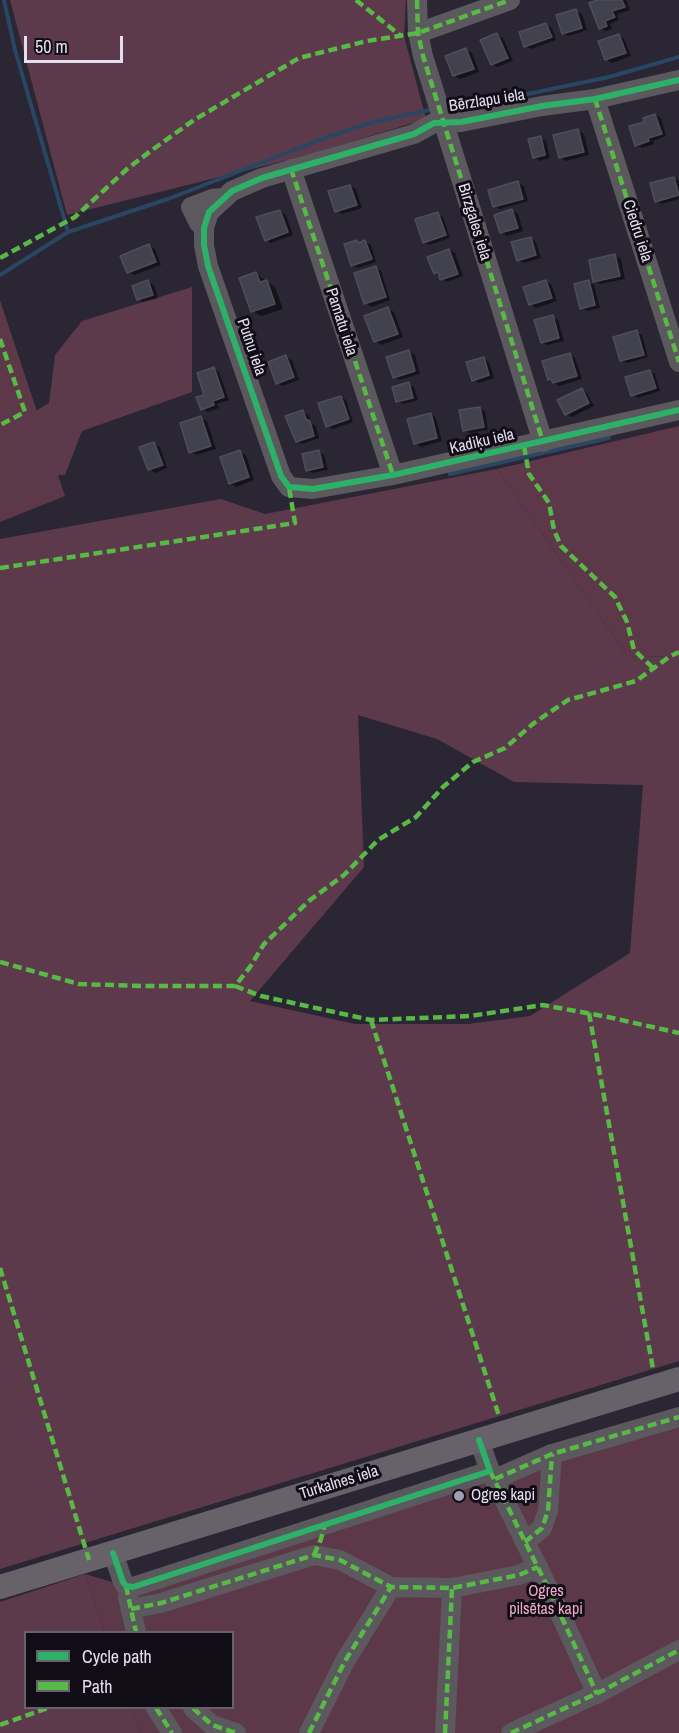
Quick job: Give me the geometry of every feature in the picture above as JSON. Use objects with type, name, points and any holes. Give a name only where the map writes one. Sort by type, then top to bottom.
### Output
[{"type":"main road","name":"Turkalnes iela","points":[[0,1587],[679,1379]]},
{"type":"street","name":"Birzgales iela","points":[[417,0],[418,33],[423,56],[543,442]]},
{"type":"street","points":[[418,33],[510,0]]},
{"type":"street","name":"Bērzlapu iela","points":[[212,213],[232,190],[291,169],[414,134],[434,123],[461,122],[542,106],[595,99],[679,80]]},
{"type":"street","name":"Ciedru iela","points":[[595,99],[679,362]]},
{"type":"street","name":"Pamatu iela","points":[[291,169],[393,475]]},
{"type":"street","name":"Putnu iela","points":[[212,213],[204,245],[208,266],[281,476],[289,487]]},
{"type":"street","name":"Kadiķu iela","points":[[289,487],[313,489],[393,475],[679,410]]},
{"type":"street","points":[[126,1586],[133,1587],[325,1523],[493,1475],[552,1454],[679,1417]]},
{"type":"street","points":[[479,1440],[493,1475],[597,1694]]},
{"type":"street","points":[[525,1542],[542,1528],[548,1511],[552,1454]]},
{"type":"street","points":[[314,1555],[325,1523]]},
{"type":"street","points":[[113,1553],[126,1586],[136,1631]]},
{"type":"street","points":[[131,1609],[161,1603],[314,1555],[340,1560],[391,1587],[452,1588],[519,1575],[537,1567]]},
{"type":"street","points":[[309,1733],[345,1661],[391,1587]]},
{"type":"street","points":[[445,1733],[452,1588]]},
{"type":"street","points":[[511,1733],[597,1694],[679,1650]]},
{"type":"street","points":[[157,1709],[172,1733]]},
{"type":"street","points":[[195,1709],[212,1725],[236,1733]]},
{"type":"green space","points":[[0,300],[65,496],[0,522]]},
{"type":"green space","points":[[679,426],[679,656],[628,657],[497,469]]},
{"type":"green space","name":"Ogres pilsētas kapi","points":[[679,1418],[679,1733],[140,1733],[131,1709],[234,1709],[234,1631],[105,1631],[85,1574],[126,1586]]},
{"type":"shaded area","points":[[10,0],[406,0],[404,36],[426,119],[308,155],[67,215]]},
{"type":"shaded area","points":[[192,287],[192,392],[82,431],[65,475],[17,476],[9,427],[49,403],[55,355],[82,321]]},
{"type":"shaded area","points":[[497,469],[628,657],[679,656],[679,1361],[0,1569],[0,539],[221,499],[265,514]],"holes":[[[358,715],[437,739],[514,782],[643,785],[630,953],[530,1016],[468,1024],[355,1024],[250,1001],[364,867]]]},
{"type":"shaded area","points":[[85,1574],[105,1631],[24,1631],[24,1709],[131,1709],[140,1733],[0,1733],[0,1602]]},
{"type":"building","points":[[597,0],[622,0],[625,7],[612,11],[615,17],[605,21],[607,26],[599,29],[589,3]]},
{"type":"building","points":[[576,9],[582,28],[562,34],[556,15]]},
{"type":"building","points":[[546,23],[552,37],[524,47],[519,32]]},
{"type":"building","points":[[497,33],[508,58],[491,65],[480,40]]},
{"type":"building","points":[[619,34],[626,53],[605,60],[598,41]]},
{"type":"building","points":[[466,48],[474,69],[453,76],[445,56]]},
{"type":"building","points":[[655,114],[662,134],[648,138],[649,141],[635,146],[629,126],[644,122],[643,118]]},
{"type":"building","points":[[578,129],[584,152],[559,158],[553,135]]},
{"type":"building","points":[[541,136],[545,155],[533,158],[528,139]]},
{"type":"building","points":[[674,177],[679,195],[655,202],[650,183]]},
{"type":"building","points":[[518,181],[523,199],[493,207],[488,190]]},
{"type":"building","points":[[350,185],[357,205],[335,212],[328,191]]},
{"type":"building","points":[[512,209],[518,228],[500,233],[494,215]]},
{"type":"building","points":[[280,210],[288,232],[265,241],[256,217]]},
{"type":"building","points":[[438,212],[446,235],[423,243],[415,219]]},
{"type":"building","points":[[531,237],[536,255],[517,261],[511,242]]},
{"type":"building","points":[[357,240],[358,243],[365,240],[372,259],[351,266],[344,244]]},
{"type":"building","points":[[149,244],[156,262],[127,273],[120,256]]},
{"type":"building","points":[[449,249],[458,274],[440,280],[438,272],[434,274],[427,257]]},
{"type":"building","points":[[615,254],[620,276],[593,282],[589,260]]},
{"type":"building","points":[[376,266],[386,297],[364,304],[354,273]]},
{"type":"building","points":[[256,272],[260,282],[267,280],[275,304],[251,312],[239,278]]},
{"type":"building","points":[[148,280],[153,295],[137,300],[132,286]]},
{"type":"building","points":[[546,280],[552,298],[529,305],[523,287]]},
{"type":"building","points":[[589,280],[595,305],[580,309],[574,284]]},
{"type":"building","points":[[388,307],[398,334],[374,342],[364,316]]},
{"type":"building","points":[[553,315],[559,338],[541,343],[534,320]]},
{"type":"building","points":[[637,330],[644,355],[620,361],[613,337]]},
{"type":"building","points":[[409,350],[415,371],[393,378],[386,357]]},
{"type":"building","points":[[570,353],[577,376],[553,383],[551,379],[548,380],[542,361]]},
{"type":"building","points":[[286,355],[294,377],[276,384],[268,362]]},
{"type":"building","points":[[484,357],[489,375],[472,381],[466,362]]},
{"type":"building","points":[[214,367],[224,397],[213,401],[214,405],[201,410],[196,397],[204,395],[197,373]]},
{"type":"building","points":[[650,370],[656,388],[631,396],[625,377]]},
{"type":"building","points":[[409,382],[413,398],[396,402],[392,387]]},
{"type":"building","points":[[582,388],[589,403],[565,415],[557,400]]},
{"type":"building","points":[[341,396],[349,419],[326,427],[318,403]]},
{"type":"building","points":[[480,407],[484,427],[463,431],[459,410]]},
{"type":"building","points":[[303,410],[306,419],[310,421],[314,436],[296,442],[285,416]]},
{"type":"building","points":[[431,413],[437,438],[414,444],[407,419]]},
{"type":"building","points":[[201,416],[211,446],[189,453],[180,423]]},
{"type":"building","points":[[154,442],[163,465],[148,470],[139,447]]},
{"type":"building","points":[[240,450],[249,477],[229,484],[220,457]]},
{"type":"building","points":[[319,450],[323,467],[306,471],[302,454]]},
{"type":"waterway","points":[[4,0],[15,50],[68,232]]},
{"type":"waterway","points":[[444,107],[499,100],[609,77],[679,57]]},
{"type":"waterway","points":[[0,275],[68,232],[168,199],[325,138],[370,123],[434,109]]},
{"type":"waterway","points":[[450,474],[609,438]]},
{"type":"marked path","points":[[356,0],[401,36]]},
{"type":"marked path","points":[[417,0],[418,33],[423,56],[543,442]]},
{"type":"marked path","points":[[0,258],[75,217],[127,169],[194,120],[299,58],[367,41],[418,33],[510,0]]},
{"type":"marked path","points":[[595,99],[679,362]]},
{"type":"marked path","points":[[291,169],[393,475]]},
{"type":"marked path","points":[[0,339],[25,412],[0,425]]},
{"type":"marked path","points":[[524,446],[529,474],[549,503],[554,530],[561,546],[615,597],[627,622],[634,650],[653,668]]},
{"type":"marked path","points":[[0,568],[295,523],[289,487],[286,483]]},
{"type":"marked path","points":[[0,962],[79,984],[235,986],[264,944],[310,900],[344,875],[378,840],[416,817],[443,787],[473,762],[505,748],[534,723],[568,700],[636,681],[679,652]]},
{"type":"marked path","points":[[235,986],[261,996],[371,1020],[470,1016],[543,1005],[679,1033]]},
{"type":"marked path","points":[[589,1013],[653,1369]]},
{"type":"marked path","points":[[371,1020],[499,1416]]},
{"type":"marked path","points":[[0,1268],[89,1560]]},
{"type":"marked path","points":[[495,1479],[552,1454],[679,1417]]},
{"type":"marked path","points":[[525,1542],[542,1528],[548,1511],[552,1454]]},
{"type":"marked path","points":[[490,1471],[597,1694]]},
{"type":"marked path","points":[[314,1555],[325,1523]]},
{"type":"marked path","points":[[131,1609],[161,1603],[314,1555],[340,1560],[391,1587],[452,1588],[519,1575],[538,1567]]},
{"type":"marked path","points":[[126,1586],[136,1631]]},
{"type":"marked path","points":[[309,1733],[345,1661],[391,1587]]},
{"type":"marked path","points":[[445,1733],[452,1588]]},
{"type":"marked path","points":[[511,1733],[602,1691],[679,1650]]},
{"type":"marked path","points":[[0,1725],[45,1709]]},
{"type":"marked path","points":[[157,1709],[172,1733]]},
{"type":"marked path","points":[[194,1709],[212,1725],[236,1733]]},
{"type":"cycle path","points":[[679,80],[595,99],[542,106],[461,122],[434,123],[414,134],[262,178],[232,191],[209,212],[204,228],[208,266],[281,476],[289,487],[313,489],[393,475],[679,410]]},
{"type":"cycle path","points":[[113,1553],[123,1582],[126,1586],[133,1587],[490,1471],[479,1440]]},
{"type":"place","name":"Ogres kapi","points":[[459,1496]]}]
